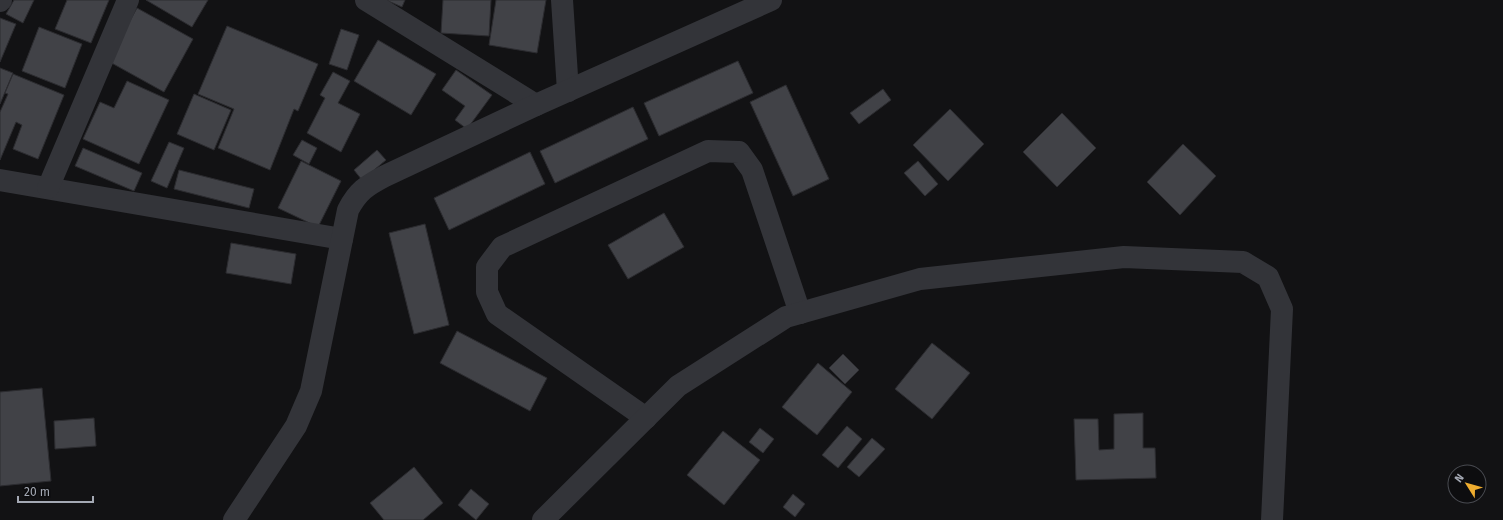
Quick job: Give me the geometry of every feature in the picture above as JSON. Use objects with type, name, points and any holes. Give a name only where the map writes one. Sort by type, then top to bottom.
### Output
[{"type":"street","points":[[48,188],[128,0]]},
{"type":"street","points":[[366,0],[536,105]]},
{"type":"street","points":[[562,0],[568,91]]},
{"type":"street","points":[[234,520],[296,426],[311,391],[348,210],[355,197],[366,187],[385,176],[536,105],[772,0]]},
{"type":"street","points":[[646,418],[497,314],[487,292],[487,267],[502,247],[708,151],[739,152],[752,170],[800,313]]},
{"type":"street","points":[[0,180],[342,238]]},
{"type":"street","points":[[543,520],[678,386],[786,317],[920,279],[1124,257],[1243,262],[1268,277],[1282,309],[1272,520]]},
{"type":"building","points":[[14,0],[34,0],[23,23],[6,14]]},
{"type":"building","points":[[67,0],[109,0],[91,43],[55,29]]},
{"type":"building","points":[[146,0],[208,0],[192,27]]},
{"type":"building","points":[[386,0],[405,0],[402,7]]},
{"type":"building","points":[[443,0],[491,0],[489,36],[441,33]]},
{"type":"building","points":[[496,0],[546,0],[537,53],[489,45]]},
{"type":"building","points":[[137,8],[193,39],[164,92],[108,61]]},
{"type":"building","points":[[0,18],[16,24],[0,62]]},
{"type":"building","points":[[227,26],[318,64],[298,111],[294,109],[270,170],[218,148],[234,109],[198,94]]},
{"type":"building","points":[[39,27],[82,44],[65,88],[22,71]]},
{"type":"building","points":[[341,29],[359,35],[347,70],[329,64]]},
{"type":"building","points":[[378,40],[436,74],[411,115],[354,81]]},
{"type":"building","points":[[738,61],[753,93],[659,136],[644,103]]},
{"type":"building","points":[[0,68],[13,73],[0,104]]},
{"type":"building","points":[[456,70],[492,95],[467,129],[455,120],[465,106],[442,90]]},
{"type":"building","points":[[333,72],[350,81],[338,103],[360,114],[341,152],[307,133],[325,98],[320,95]]},
{"type":"building","points":[[13,74],[64,95],[38,159],[13,149],[22,125],[16,122],[0,160],[0,112],[8,94],[5,93]]},
{"type":"building","points":[[127,81],[169,100],[139,164],[83,139],[100,102],[114,108]]},
{"type":"building","points":[[786,85],[829,179],[793,196],[750,102]]},
{"type":"building","points":[[883,89],[891,100],[859,124],[850,113]]},
{"type":"building","points":[[194,94],[231,110],[214,150],[177,134]]},
{"type":"building","points":[[633,107],[648,139],[555,183],[540,151]]},
{"type":"building","points":[[950,109],[984,144],[948,181],[913,145]]},
{"type":"building","points":[[1062,113],[1096,148],[1057,187],[1023,152]]},
{"type":"building","points":[[302,140],[317,148],[309,164],[293,155]]},
{"type":"building","points":[[169,142],[184,148],[167,188],[151,181]]},
{"type":"building","points":[[1183,144],[1216,176],[1180,215],[1147,182]]},
{"type":"building","points":[[83,148],[142,173],[134,191],[75,166]]},
{"type":"building","points":[[377,150],[386,160],[362,180],[354,170]]},
{"type":"building","points":[[530,152],[545,184],[449,230],[434,198]]},
{"type":"building","points":[[301,161],[341,181],[318,227],[278,208]]},
{"type":"building","points":[[918,161],[938,184],[925,196],[904,173]]},
{"type":"building","points":[[179,170],[254,189],[249,208],[174,189]]},
{"type":"building","points":[[664,213],[684,247],[628,279],[608,245]]},
{"type":"building","points":[[425,224],[449,325],[414,334],[389,233]]},
{"type":"building","points":[[231,243],[296,254],[291,284],[226,273]]},
{"type":"building","points":[[457,331],[547,378],[530,411],[440,363]]},
{"type":"building","points":[[932,343],[970,373],[932,419],[895,389]]},
{"type":"building","points":[[843,354],[859,370],[845,384],[829,368]]},
{"type":"building","points":[[818,363],[852,392],[817,435],[782,407]]},
{"type":"building","points":[[42,388],[51,481],[0,486],[0,392]]},
{"type":"building","points":[[1143,413],[1143,448],[1155,448],[1156,478],[1076,480],[1074,419],[1098,419],[1099,450],[1114,449],[1114,414]]},
{"type":"building","points":[[94,418],[96,446],[55,449],[54,421]]},
{"type":"building","points":[[847,426],[862,439],[838,468],[822,455]]},
{"type":"building","points":[[760,428],[774,439],[763,453],[749,442]]},
{"type":"building","points":[[723,431],[760,460],[724,505],[687,475]]},
{"type":"building","points":[[872,438],[885,449],[859,477],[847,467]]},
{"type":"building","points":[[414,467],[443,503],[423,520],[384,520],[370,503]]},
{"type":"building","points":[[471,489],[489,504],[476,520],[458,505]]},
{"type":"building","points":[[793,494],[805,504],[795,517],[783,507]]}]
